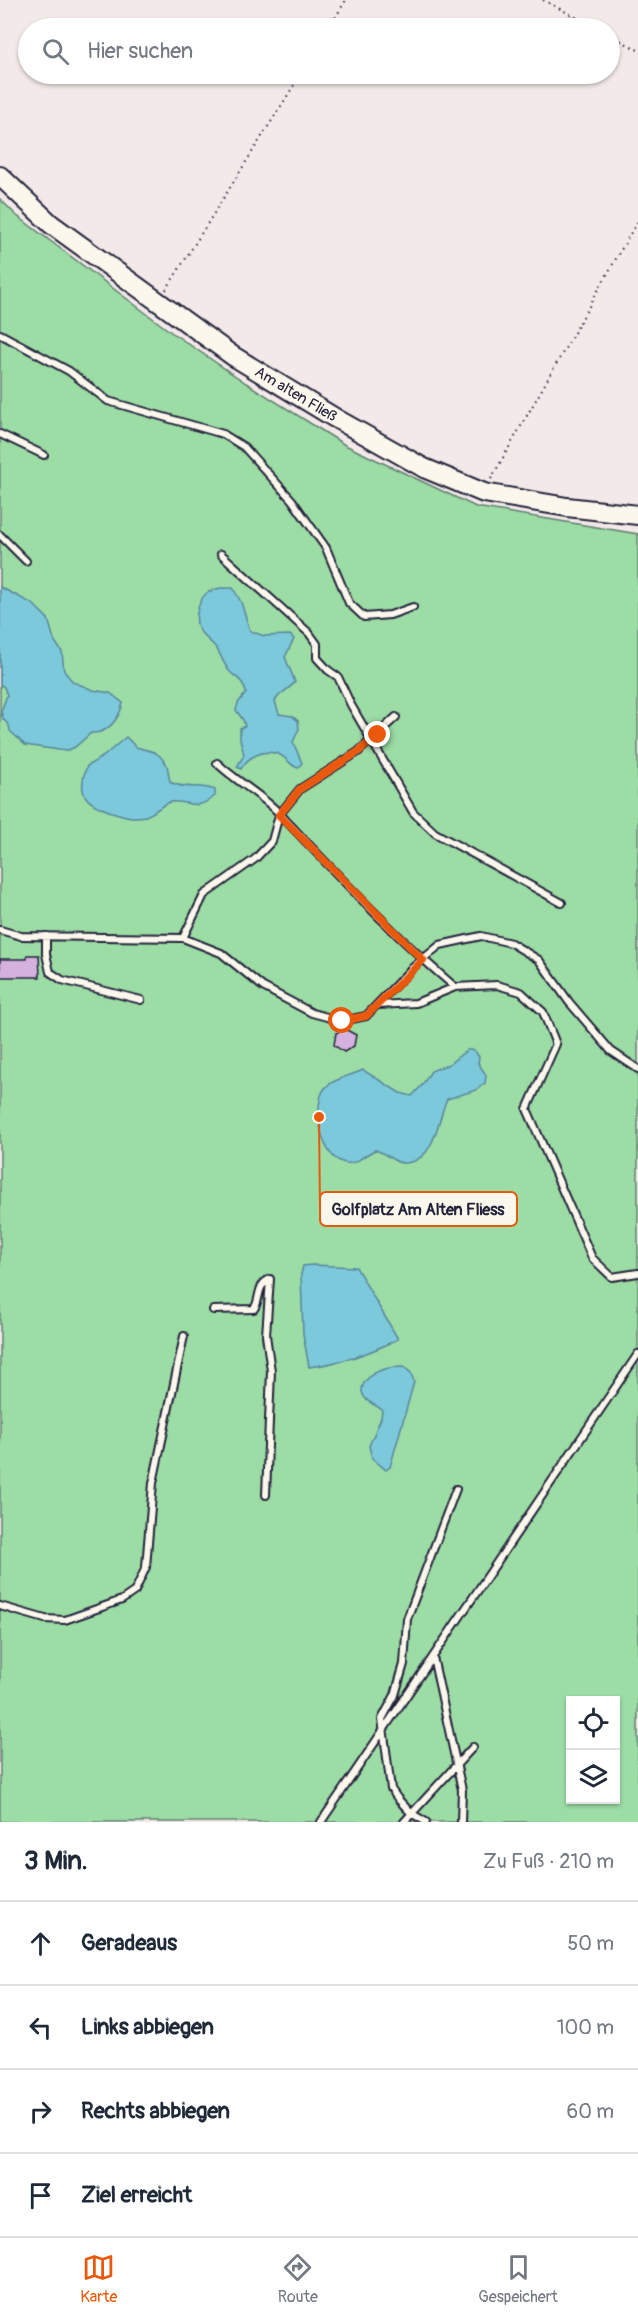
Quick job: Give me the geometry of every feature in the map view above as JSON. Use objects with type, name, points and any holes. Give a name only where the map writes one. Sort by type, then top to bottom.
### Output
[{"type":"main road","name":"Am alten Fließ","points":[[0,176],[51,224],[233,356],[335,418],[424,468],[484,493],[567,507],[638,515]]},
{"type":"lane","points":[[0,334],[69,371],[108,401],[223,434],[244,447],[292,500],[326,548],[350,603],[364,617],[390,615],[413,607]]},
{"type":"lane","points":[[0,434],[44,455]]},
{"type":"lane","points":[[0,535],[26,561]]},
{"type":"lane","points":[[221,554],[309,633],[316,644],[317,658],[327,670],[338,677],[413,812],[423,823],[435,833],[562,903]]},
{"type":"lane","points":[[183,938],[204,895],[255,859],[272,841],[279,815],[300,789],[358,752],[396,717]]},
{"type":"lane","points":[[217,763],[279,815],[423,960],[455,987]]},
{"type":"lane","points":[[0,930],[21,936],[183,938],[221,953],[263,987],[312,1013],[342,1021],[366,1016],[440,945],[481,936],[511,943],[539,960],[569,1002],[611,1051],[638,1069]]},
{"type":"lane","points":[[46,936],[46,954],[50,972],[62,980],[141,1000]]},
{"type":"lane","points":[[377,1005],[416,1004],[455,987],[497,985],[521,992],[543,1012],[556,1044],[528,1109],[592,1258],[612,1277],[638,1274]]},
{"type":"lane","points":[[213,1310],[254,1310],[258,1304],[259,1290],[264,1282],[270,1279],[266,1335],[271,1371],[266,1495]]},
{"type":"lane","points":[[0,1606],[45,1619],[65,1620],[122,1600],[135,1591],[146,1568],[153,1483],[184,1336]]},
{"type":"lane","points":[[321,1822],[638,1354]]},
{"type":"lane","points":[[426,1822],[411,1813],[391,1789],[382,1719],[395,1695],[404,1664],[407,1619],[456,1489]]},
{"type":"lane","points":[[433,1657],[462,1790],[461,1822]]},
{"type":"lane","points":[[404,1822],[473,1747]]},
{"type":"path","points":[[335,18],[346,0]]},
{"type":"path","points":[[543,0],[578,18]]},
{"type":"path","points":[[620,41],[638,50]]},
{"type":"path","points":[[158,302],[295,84]]},
{"type":"path","points":[[484,493],[638,220]]},
{"type":"green space","points":[[0,199],[16,215],[171,332],[246,383],[345,445],[476,507],[638,534],[638,1822],[0,1822]]},
{"type":"water","points":[[0,587],[33,604],[48,619],[54,640],[62,652],[64,671],[73,682],[93,690],[110,693],[123,703],[116,720],[108,728],[91,733],[75,747],[66,751],[25,745],[10,731],[1,712],[7,695],[0,684]]},
{"type":"water","points":[[233,588],[241,602],[250,631],[264,636],[290,635],[294,639],[285,657],[295,682],[275,701],[279,714],[292,716],[298,721],[299,729],[293,742],[302,763],[298,768],[281,755],[267,752],[252,757],[241,769],[237,767],[244,755],[240,728],[245,726],[236,710],[238,703],[246,693],[245,689],[230,672],[216,648],[201,633],[197,623],[198,608],[204,596],[210,591]]},
{"type":"water","points":[[126,737],[136,747],[160,756],[167,765],[170,782],[181,786],[210,788],[215,790],[215,796],[197,805],[170,802],[140,817],[122,815],[93,804],[84,795],[83,789],[87,766],[104,756]]},
{"type":"water","points":[[467,1050],[474,1050],[479,1057],[478,1063],[486,1075],[485,1083],[476,1090],[447,1099],[434,1138],[423,1155],[415,1161],[401,1163],[375,1150],[357,1161],[346,1163],[337,1160],[330,1153],[321,1133],[319,1121],[320,1099],[326,1087],[341,1078],[363,1070],[400,1093],[412,1096],[431,1071],[449,1064]]},
{"type":"water","points":[[303,1266],[356,1267],[398,1339],[355,1357],[309,1367],[303,1334],[301,1274]]},
{"type":"water","points":[[404,1367],[411,1373],[414,1382],[390,1467],[386,1470],[372,1458],[369,1446],[382,1410],[368,1401],[362,1389],[366,1380],[375,1373],[389,1368]]},
{"type":"building","points":[[27,955],[39,955],[40,977],[0,977],[0,959],[27,959]]},
{"type":"building","points":[[345,1029],[356,1035],[354,1046],[344,1052],[334,1045],[336,1033]]},
{"type":"place","name":"Golfplatz Am Alten Fliess","points":[[319,1117]]},
{"type":"route","points":[[342,1021],[366,1016],[412,968],[423,960],[279,815],[300,789],[328,769],[358,752],[378,735]]}]
